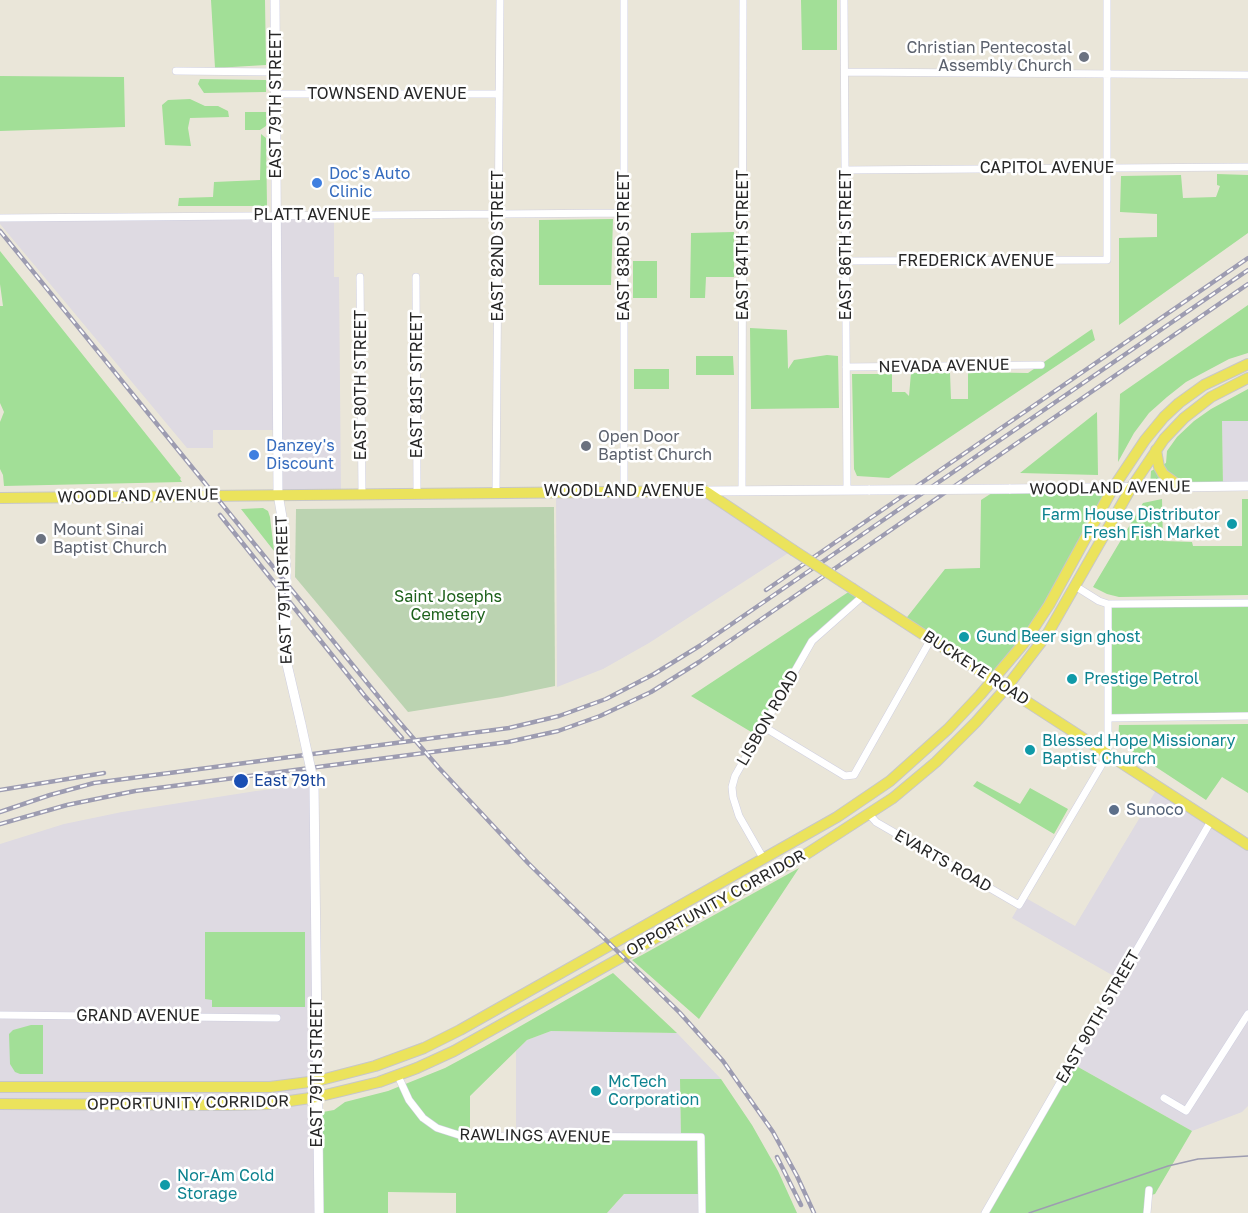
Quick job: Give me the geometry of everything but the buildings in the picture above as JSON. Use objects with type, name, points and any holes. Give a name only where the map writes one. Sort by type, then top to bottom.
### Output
[{"type":"main road","name":"EAST 79TH STREET","points":[[275,0],[278,494],[283,523],[286,570],[286,660],[314,784],[319,1213]]},
{"type":"main road","name":"OPPORTUNITY CORRIDOR","points":[[0,1087],[254,1088],[317,1081],[387,1062],[448,1036],[851,808],[890,781],[948,729],[994,680],[1035,627],[1113,488],[1155,428],[1179,403],[1204,385],[1248,364]]},
{"type":"main road","name":"OPPORTUNITY CORRIDOR","points":[[0,1104],[227,1106],[281,1103],[352,1090],[398,1076],[441,1058],[478,1038],[808,853],[900,792],[949,750],[1006,688],[1048,633],[1131,488],[1164,439],[1192,411],[1221,391],[1248,378]]},
{"type":"main road","points":[[1156,450],[1159,467],[1163,474],[1181,487]]},
{"type":"main road","name":"WOODLAND AVENUE","points":[[0,498],[1248,486]]},
{"type":"main road","name":"BUCKEYE ROAD","points":[[705,491],[1248,845]]},
{"type":"street","name":"EAST 82ND STREET","points":[[496,492],[500,0]]},
{"type":"street","name":"EAST 83RD STREET","points":[[624,0],[624,491]]},
{"type":"street","name":"EAST 84TH STREET","points":[[742,491],[743,0]]},
{"type":"street","name":"EAST 86TH STREET","points":[[844,0],[847,490]]},
{"type":"street","points":[[1107,0],[1108,168]]},
{"type":"street","points":[[176,70],[276,72]]},
{"type":"street","points":[[845,72],[1107,74],[1115,76],[1248,75]]},
{"type":"street","name":"TOWNSEND AVENUE","points":[[276,94],[499,94]]},
{"type":"street","name":"FREDERICK AVENUE","points":[[846,261],[1107,260],[1108,168]]},
{"type":"street","name":"CAPITOL AVENUE","points":[[845,170],[1248,168]]},
{"type":"street","name":"PLATT AVENUE","points":[[0,218],[624,213]]},
{"type":"street","name":"EAST 80TH STREET","points":[[360,277],[362,493]]},
{"type":"street","name":"EAST 81ST STREET","points":[[416,277],[417,493]]},
{"type":"street","name":"NEVADA AVENUE","points":[[846,367],[1041,365]]},
{"type":"street","points":[[1075,586],[1108,604],[1248,603]]},
{"type":"street","name":"LISBON ROAD","points":[[763,858],[739,816],[732,787],[735,776],[812,641],[864,596]]},
{"type":"street","points":[[1108,604],[1108,754]]},
{"type":"street","points":[[764,727],[845,776],[854,775],[931,639]]},
{"type":"street","points":[[1108,718],[1248,716]]},
{"type":"street","name":"EVARTS ROAD","points":[[869,814],[876,822],[1019,905],[1108,754]]},
{"type":"street","name":"EAST 90TH STREET","points":[[985,1213],[1211,821]]},
{"type":"street","points":[[1164,1098],[1186,1111],[1248,1014]]},
{"type":"street","name":"GRAND AVENUE","points":[[0,1015],[276,1018]]},
{"type":"street","name":"RAWLINGS AVENUE","points":[[398,1076],[409,1100],[419,1114],[438,1128],[462,1136],[701,1137],[702,1213]]},
{"type":"street","points":[[1147,1213],[1149,1190]]},
{"type":"shaded area","points":[[334,215],[334,277],[339,277],[341,494],[278,494],[278,430],[213,430],[213,448],[187,448],[0,224],[0,218]]},
{"type":"shaded area","points":[[1222,421],[1248,421],[1248,486],[1223,487]]},
{"type":"shaded area","points":[[705,491],[793,550],[649,643],[603,669],[557,687],[556,492]]},
{"type":"shaded area","points":[[314,784],[319,1213],[0,1213],[0,844],[64,824],[122,812]]},
{"type":"shaded area","points":[[1158,787],[1248,845],[1248,1106],[1242,1112],[1192,1131],[1071,1063],[1119,979],[1012,918],[1024,897],[1075,926]]},
{"type":"shaded area","points":[[551,1031],[677,1033],[721,1079],[680,1079],[681,1137],[516,1137],[516,1051],[527,1040]]},
{"type":"shaded area","points":[[624,1194],[702,1194],[702,1213],[607,1213]]},
{"type":"green space","points":[[211,0],[265,0],[266,65],[215,68]]},
{"type":"green space","points":[[801,0],[837,0],[837,50],[802,50]]},
{"type":"green space","points":[[0,76],[124,77],[125,127],[0,131]]},
{"type":"green space","points":[[200,79],[266,80],[266,92],[204,93],[198,84]]},
{"type":"green space","points":[[190,99],[205,106],[218,106],[228,111],[229,117],[190,118],[188,128],[191,146],[165,145],[162,105],[168,100]]},
{"type":"green space","points":[[245,112],[266,112],[266,126],[260,130],[245,130]]},
{"type":"green space","points":[[261,134],[266,138],[267,206],[178,206],[179,198],[213,197],[214,182],[260,180]]},
{"type":"green space","points":[[1217,174],[1248,175],[1248,233],[1119,325],[1119,238],[1157,237],[1157,214],[1120,212],[1121,176],[1181,175],[1183,198],[1216,197],[1220,186],[1217,185]]},
{"type":"green space","points":[[613,219],[611,285],[539,285],[539,220]]},
{"type":"green space","points":[[734,232],[734,277],[706,277],[705,298],[690,298],[691,233]]},
{"type":"green space","points":[[0,251],[182,482],[4,486],[0,469],[0,422],[4,412],[0,403],[0,306],[3,306]]},
{"type":"green space","points":[[633,261],[657,261],[657,298],[633,298]]},
{"type":"green space","points":[[1248,305],[1248,353],[1229,359],[1186,382],[1167,397],[1149,413],[1134,433],[1118,462],[1120,394]]},
{"type":"green space","points":[[750,328],[787,330],[788,369],[794,360],[827,355],[838,356],[839,408],[751,409]]},
{"type":"green space","points":[[1092,329],[1095,340],[889,478],[857,476],[854,469],[852,374],[892,374],[892,392],[905,392],[909,396],[911,373],[950,373],[951,399],[968,399],[968,372],[1028,373]]},
{"type":"green space","points":[[696,356],[733,356],[734,375],[696,375]]},
{"type":"green space","points":[[634,369],[669,369],[669,389],[634,389]]},
{"type":"green space","points":[[1248,389],[1248,421],[1222,421],[1223,487],[1150,487],[1151,471],[1166,463],[1167,451],[1177,437],[1211,409]]},
{"type":"green space","points":[[1097,412],[1098,475],[1020,473]]},
{"type":"green space","points":[[1113,488],[1049,605],[994,680],[904,621],[945,569],[980,568],[981,500],[998,489]]},
{"type":"green space","points":[[1162,499],[1163,541],[1192,542],[1193,546],[1242,546],[1242,499],[1248,499],[1248,595],[1119,597],[1093,587],[1143,503]]},
{"type":"green space","name":"Saint Josephs Cemetery","points":[[554,507],[555,686],[408,712],[295,577],[296,509]]},
{"type":"green space","points":[[263,508],[268,511],[270,517],[274,551],[241,509]]},
{"type":"green space","points":[[853,589],[864,595],[816,637],[758,736],[691,696]]},
{"type":"green space","points":[[1248,603],[1248,716],[1108,718],[1108,604]]},
{"type":"green space","points":[[1248,724],[1248,793],[1222,777],[1206,800],[1118,742],[1119,725]]},
{"type":"green space","points":[[977,781],[1020,804],[1030,788],[1068,809],[1054,834],[973,786]]},
{"type":"green space","points":[[799,868],[699,1019],[632,960],[642,955]]},
{"type":"green space","points":[[205,932],[305,932],[305,1007],[212,1007],[212,1000],[205,999]]},
{"type":"green space","points":[[613,973],[677,1033],[551,1031],[527,1040],[470,1096],[470,1137],[681,1137],[680,1079],[721,1079],[752,1125],[778,1171],[797,1213],[702,1213],[701,1194],[624,1194],[607,1213],[456,1213],[456,1193],[388,1192],[388,1213],[319,1213],[317,1113],[334,1110],[345,1102],[388,1091],[445,1068]]},
{"type":"green space","points":[[31,1025],[43,1025],[43,1074],[20,1074],[15,1072],[10,1064],[9,1034],[13,1030]]},
{"type":"green space","points":[[1071,1063],[1192,1131],[1155,1194],[1148,1196],[1147,1213],[986,1213]]},
{"type":"tram line","points":[[1029,1213],[1168,1166],[1198,1159],[1248,1156]]},
{"type":"railway","points":[[0,231],[439,768],[528,863],[680,1013],[723,1061],[773,1132],[814,1213]]},
{"type":"railway","points":[[766,590],[1248,258]]},
{"type":"railway","points":[[0,812],[94,783],[509,728],[559,716],[606,699],[654,674],[701,645],[1248,270]]},
{"type":"railway","points":[[0,824],[67,805],[135,791],[508,742],[558,731],[600,716],[651,692],[699,662],[1248,284]]},
{"type":"railway","points":[[220,515],[364,695],[402,738]]},
{"type":"railway","points":[[0,790],[104,773]]},
{"type":"railway","points":[[777,1157],[801,1205]]},
{"type":"place","name":"Christian Pentecostal Assembly Church","points":[[1084,57]]},
{"type":"place","name":"Doc's Auto Clinic","points":[[317,183]]},
{"type":"place","name":"Open Door Baptist Church","points":[[586,446]]},
{"type":"place","name":"Danzey's Discount","points":[[254,455]]},
{"type":"place","name":"Farm House Distributor Fresh Fish Market","points":[[1232,524]]},
{"type":"place","name":"Mount Sinai Baptist Church","points":[[41,539]]},
{"type":"place","name":"Gund Beer sign ghost","points":[[964,637]]},
{"type":"place","name":"Prestige Petrol","points":[[1072,679]]},
{"type":"place","name":"Blessed Hope Missionary Baptist Church","points":[[1030,750]]},
{"type":"place","name":"East 79th","points":[[241,781]]},
{"type":"place","name":"Sunoco","points":[[1114,810]]},
{"type":"place","name":"McTech Corporation","points":[[596,1091]]},
{"type":"place","name":"Nor-Am Cold Storage","points":[[165,1185]]}]
